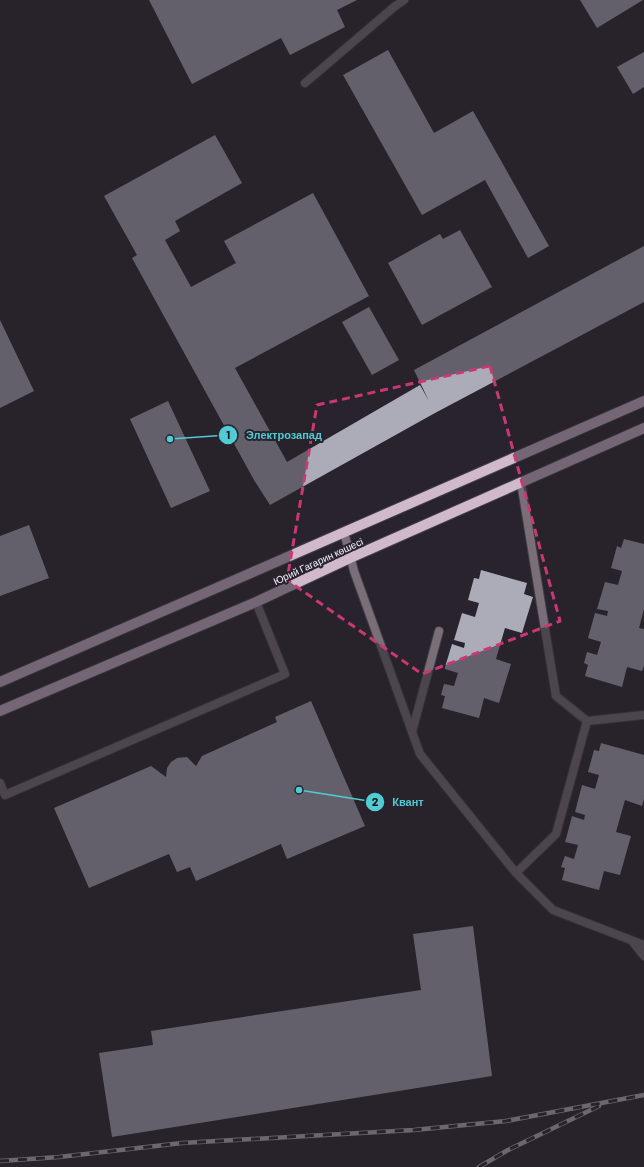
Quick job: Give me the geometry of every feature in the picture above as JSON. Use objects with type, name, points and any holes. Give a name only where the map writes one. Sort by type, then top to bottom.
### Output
[{"type":"main road","name":"Юрий Гагарин көшесі","points":[[0,682],[644,401]]},
{"type":"main road","name":"Юрий Гагарин көшесі","points":[[0,711],[256,602],[350,558],[644,428]]},
{"type":"lane","points":[[305,83],[404,0]]},
{"type":"lane","points":[[521,482],[556,696],[587,721],[644,715]]},
{"type":"lane","points":[[344,532],[350,558],[420,754],[516,873],[553,910],[644,945]]},
{"type":"lane","points":[[0,783],[5,795],[285,674],[256,602]]},
{"type":"lane","points":[[412,732],[439,630]]},
{"type":"lane","points":[[516,873],[556,834],[587,721]]},
{"type":"lane","points":[[632,940],[644,956]]},
{"type":"highlighted area","points":[[490,366],[560,621],[422,674],[287,580],[317,405]]},
{"type":"building","points":[[149,0],[357,0],[337,10],[345,27],[290,55],[281,38],[192,84]]},
{"type":"building","points":[[580,0],[643,0],[597,28]]},
{"type":"building","points":[[388,50],[434,133],[473,111],[549,246],[528,258],[485,180],[422,215],[343,75]]},
{"type":"building","points":[[644,52],[644,87],[633,94],[617,67]]},
{"type":"building","points":[[215,135],[242,183],[175,221],[180,231],[165,240],[191,287],[236,263],[224,241],[313,193],[369,296],[235,368],[287,462],[420,385],[429,401],[414,370],[644,246],[644,302],[435,413],[270,505],[254,480],[132,258],[137,255],[104,196]]},
{"type":"building","points":[[460,230],[492,287],[422,325],[388,263],[440,234],[443,239]]},
{"type":"building","points":[[369,307],[399,360],[372,375],[342,322]]},
{"type":"building","points":[[0,320],[34,391],[0,408]]},
{"type":"building","points":[[168,401],[210,491],[171,508],[130,419]]},
{"type":"building","points":[[29,525],[49,578],[0,596],[0,536]]},
{"type":"building","points":[[624,539],[644,544],[644,609],[639,628],[644,629],[644,666],[642,671],[627,667],[622,687],[585,676],[588,665],[584,663],[587,652],[597,655],[601,642],[588,638],[595,613],[607,616],[608,611],[597,609],[605,582],[618,585],[622,571],[611,568],[617,546],[621,548]]},
{"type":"building","points":[[481,570],[527,583],[524,594],[533,597],[522,633],[505,628],[496,659],[511,664],[499,703],[484,698],[479,718],[442,708],[445,696],[441,695],[444,684],[454,686],[458,673],[445,669],[445,667],[452,644],[464,648],[465,643],[454,640],[462,613],[475,617],[479,603],[468,600],[474,578],[479,579]]},
{"type":"building","points":[[311,701],[365,826],[287,859],[281,844],[196,881],[190,867],[177,872],[169,854],[89,888],[54,808],[151,766],[166,777],[167,768],[171,762],[177,758],[187,757],[196,766],[202,756],[277,722],[275,717]]},
{"type":"building","points":[[601,743],[644,755],[644,799],[642,806],[625,800],[616,832],[631,836],[620,875],[604,871],[599,890],[562,880],[565,868],[561,867],[565,856],[574,859],[578,845],[565,842],[572,816],[584,820],[585,815],[575,812],[582,785],[595,789],[599,775],[588,772],[594,750],[599,751]]},
{"type":"building","points":[[473,926],[492,1076],[112,1137],[99,1053],[153,1045],[151,1031],[421,990],[413,934]]},
{"type":"railway","points":[[0,1161],[59,1157],[182,1143],[414,1130],[506,1121],[644,1095]]},
{"type":"railway","points":[[479,1167],[508,1150],[599,1106]]},
{"type":"place","name":"Электрозапад","points":[[170,439]]},
{"type":"place","name":"Квант","points":[[299,790]]}]
